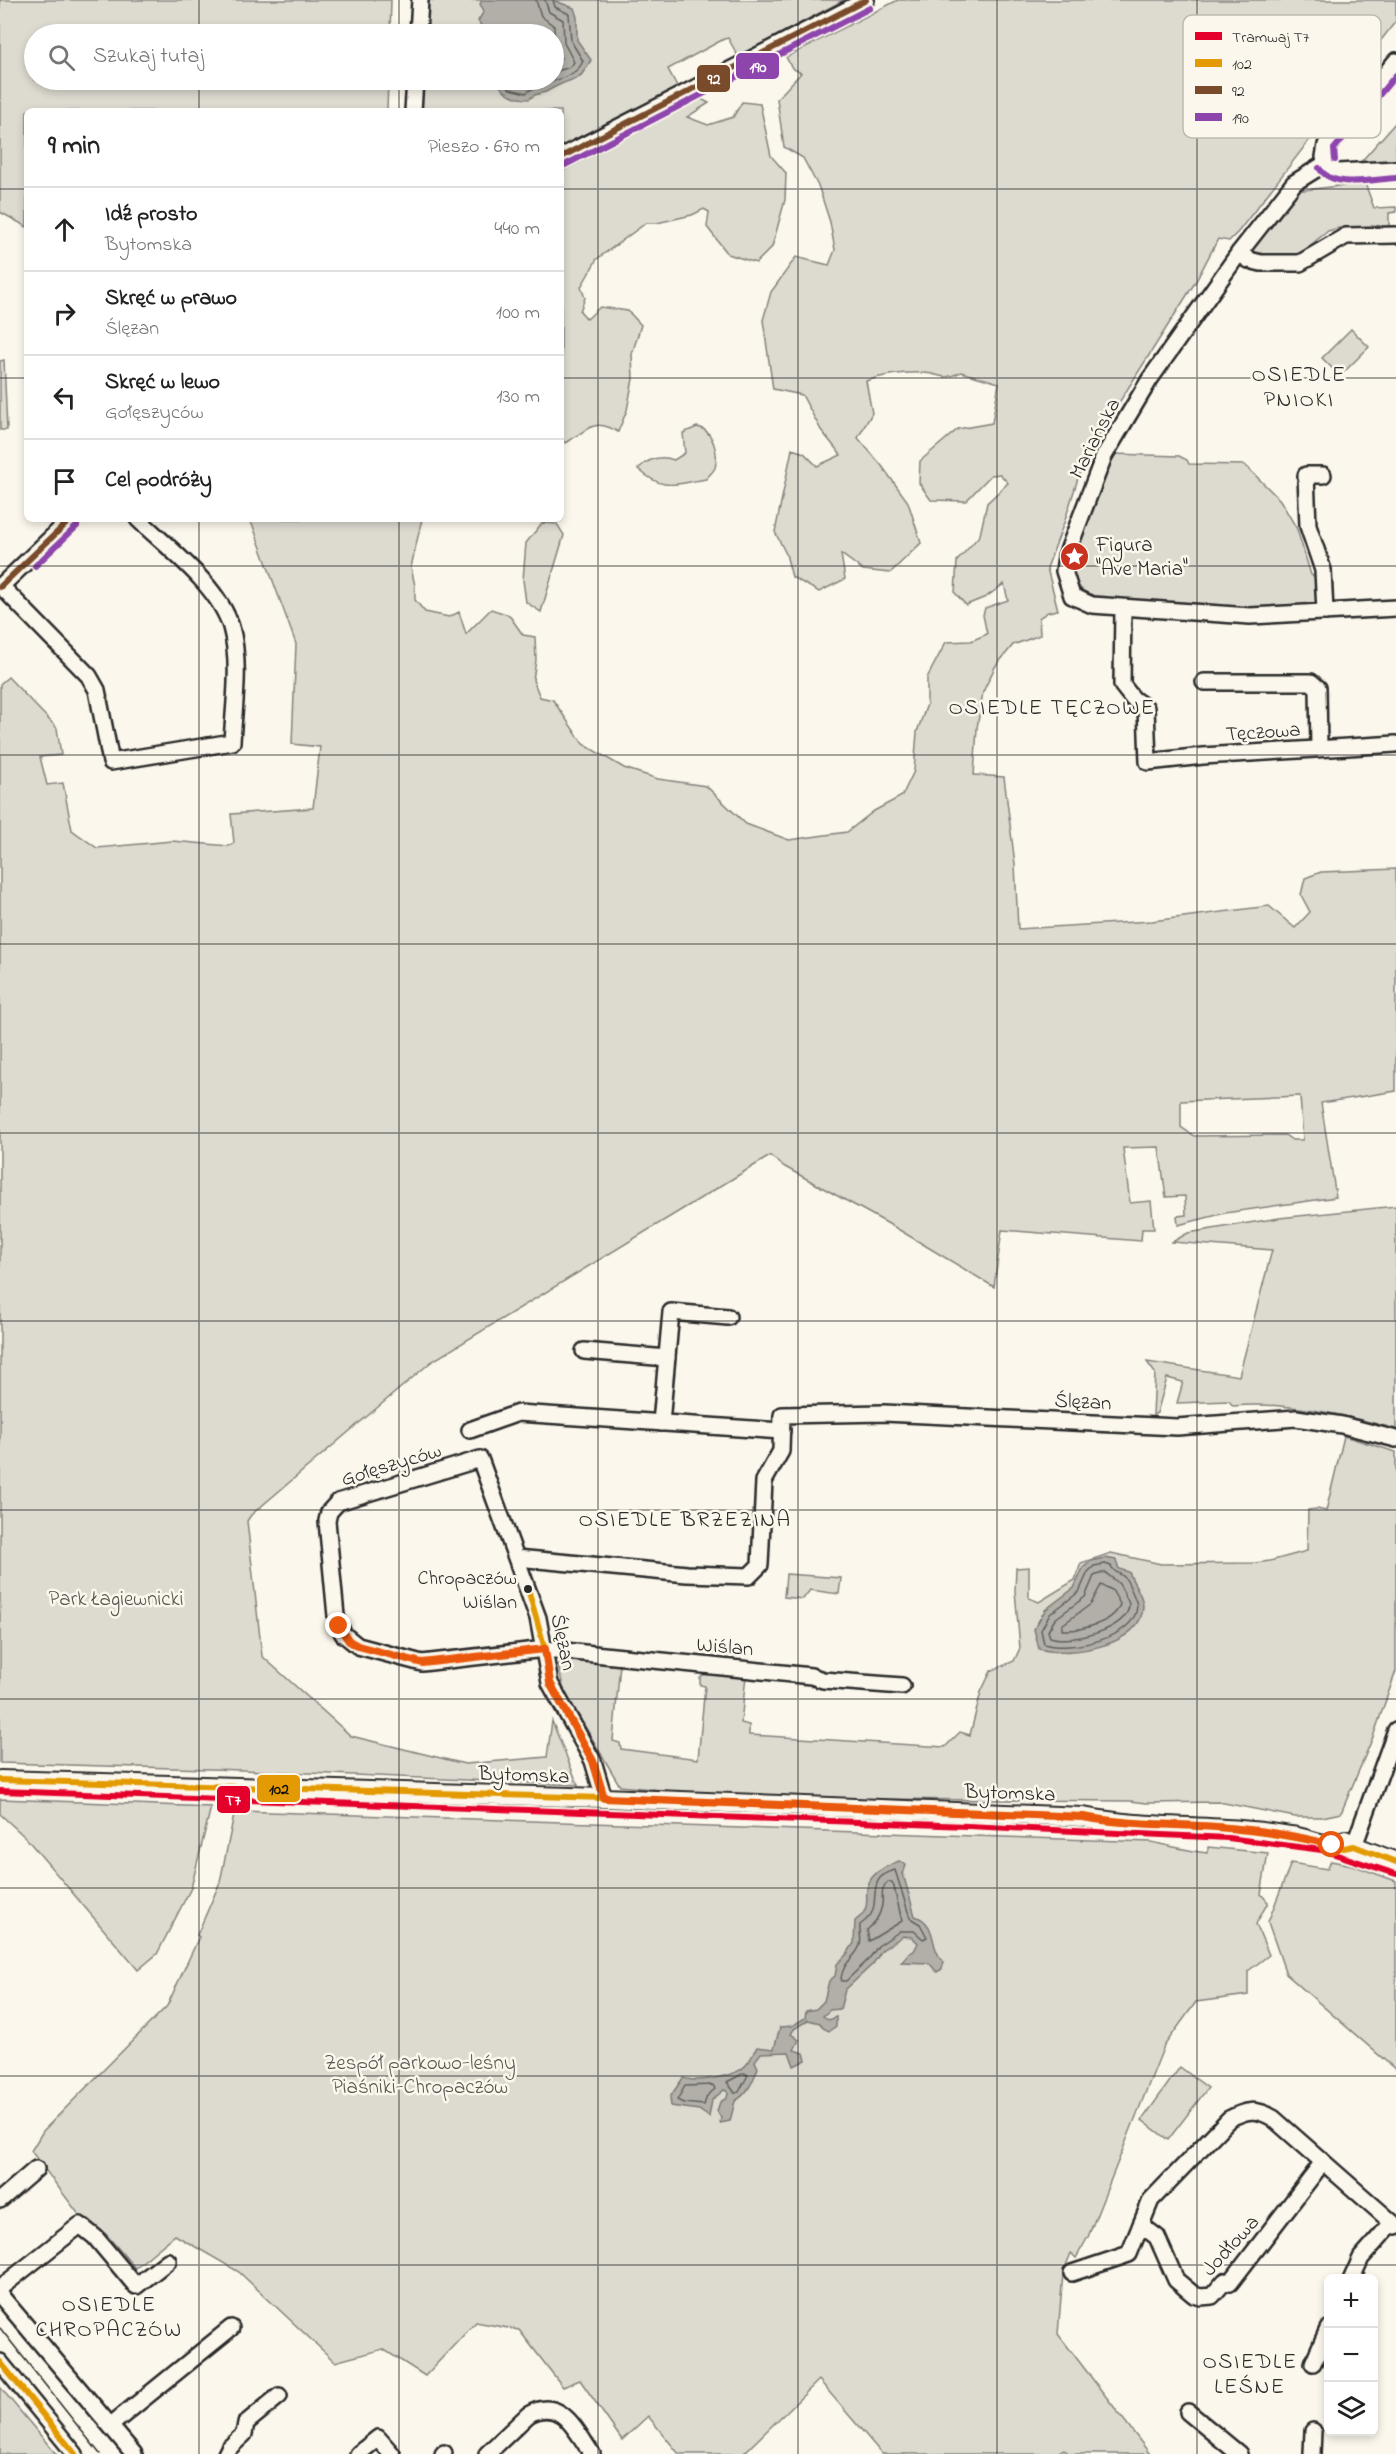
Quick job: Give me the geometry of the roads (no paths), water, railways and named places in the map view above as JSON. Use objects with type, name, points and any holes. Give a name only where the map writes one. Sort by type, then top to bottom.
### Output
[{"type":"main road","name":"Bytomska","points":[[0,1780],[604,1798],[1083,1817],[1113,1813],[1226,1818],[1341,1837],[1354,1846],[1396,1862]]},
{"type":"street","points":[[419,24],[420,0]]},
{"type":"street","points":[[564,155],[866,0]]},
{"type":"street","points":[[1381,79],[1396,61]]},
{"type":"street","points":[[413,108],[414,90]]},
{"type":"street","points":[[1332,138],[1326,145],[1324,157],[1330,169],[1338,172],[1396,169]]},
{"type":"street","name":"Mariańska","points":[[1326,163],[1294,183],[1239,253],[1150,380],[1104,456],[1066,556],[1064,571],[1072,596],[1092,605],[1250,616],[1396,608]]},
{"type":"street","points":[[1239,253],[1249,260],[1261,263],[1300,263],[1346,236],[1396,235]]},
{"type":"street","points":[[1323,475],[1306,475],[1308,526],[1323,570],[1325,612]]},
{"type":"street","points":[[68,522],[1,586],[89,676],[97,690],[111,762],[232,742],[235,665],[230,625],[219,603],[201,579],[141,522]]},
{"type":"street","name":"Tęczowa","points":[[1123,608],[1122,685],[1133,699],[1146,708],[1148,762],[1396,744]]},
{"type":"street","points":[[1204,682],[1311,682],[1318,688],[1319,748]]},
{"type":"street","points":[[661,1423],[671,1312],[728,1317]]},
{"type":"street","points":[[584,1351],[667,1358]]},
{"type":"street","points":[[470,1430],[518,1413],[782,1431]]},
{"type":"street","name":"Ślęzan","points":[[518,1558],[687,1574],[749,1576],[760,1565],[764,1481],[781,1451],[782,1415],[884,1413],[1177,1427],[1286,1418],[1342,1425],[1396,1439]]},
{"type":"street","name":"Ślęzan","points":[[480,1459],[538,1618],[550,1683],[593,1761],[604,1798]]},
{"type":"street","name":"Gołęszyców","points":[[480,1459],[343,1499],[333,1507],[327,1521],[339,1626],[349,1641],[358,1646],[422,1663],[545,1649]]},
{"type":"street","name":"Wiślan","points":[[545,1649],[812,1676],[823,1680],[902,1686]]},
{"type":"street","points":[[1354,1846],[1391,1760],[1396,1730]]},
{"type":"street","points":[[1072,2273],[1129,2254],[1151,2200],[1229,2119],[1244,2111],[1265,2113],[1273,2118],[1394,2225],[1361,2258],[1354,2274]]},
{"type":"street","name":"Jodłowa","points":[[1141,2224],[1157,2238],[1176,2280],[1194,2295],[1212,2296],[1224,2281],[1230,2283],[1323,2162]]},
{"type":"street","points":[[0,2200],[36,2169]]},
{"type":"street","points":[[0,2288],[80,2225],[95,2237],[136,2286],[168,2261]]},
{"type":"street","points":[[0,2295],[134,2454]]},
{"type":"street","points":[[111,2425],[231,2328]]},
{"type":"street","points":[[1313,2363],[1324,2340]]},
{"type":"street","points":[[0,2362],[75,2454]]},
{"type":"street","points":[[226,2454],[244,2434],[246,2423],[279,2396]]},
{"type":"street","points":[[487,2454],[528,2415],[536,2410],[549,2408],[563,2415],[592,2454]]},
{"type":"street","points":[[1188,2412],[1239,2454]]},
{"type":"street","points":[[1312,2454],[1313,2431]]},
{"type":"street","points":[[358,2454],[378,2438],[392,2454]]},
{"type":"water","points":[[482,0],[553,0],[574,8],[577,17],[577,40],[591,60],[578,78],[564,83],[564,24],[480,24],[478,21],[484,11],[480,4]]},
{"type":"water","points":[[504,90],[550,90],[529,99],[518,98]]},
{"type":"water","points":[[1104,1558],[1116,1560],[1119,1569],[1129,1572],[1143,1602],[1140,1620],[1131,1631],[1118,1640],[1102,1646],[1067,1651],[1039,1649],[1034,1629],[1045,1610],[1074,1588],[1083,1568],[1091,1561]]},
{"type":"water","points":[[899,1861],[906,1865],[903,1874],[915,1916],[931,1930],[936,1950],[944,1962],[942,1969],[937,1972],[929,1963],[901,1962],[914,1951],[918,1943],[912,1937],[903,1936],[882,1950],[873,1964],[845,1990],[840,2009],[830,2010],[823,2016],[829,2020],[836,2017],[836,2026],[829,2031],[820,2023],[808,2020],[794,2029],[791,2034],[799,2040],[794,2050],[804,2053],[806,2060],[794,2066],[789,2052],[761,2053],[755,2061],[758,2068],[754,2078],[747,2091],[735,2101],[730,2121],[720,2123],[721,2118],[717,2111],[720,2102],[727,2098],[728,2092],[724,2090],[712,2100],[709,2117],[699,2110],[671,2106],[670,2097],[683,2078],[698,2080],[717,2078],[742,2069],[757,2047],[774,2049],[780,2027],[792,2026],[805,2018],[806,2011],[816,2009],[824,2001],[829,1981],[835,1976],[837,1964],[854,1943],[855,1921],[865,1910],[867,1890],[871,1879],[880,1870]]},
{"type":"tram line","name":"T7","points":[[0,1791],[968,1826],[1228,1838],[1322,1850],[1396,1874]]},
{"type":"tram line","points":[[0,2328],[100,2454]]},
{"type":"place","name":"Figura \"Ave Maria\"","points":[[1075,556]]},
{"type":"place","name":"Chropaczów Wiślan","points":[[528,1589]]},
{"type":"district","name":"OSIEDLE PNIOKI","points":[[1299,386]]},
{"type":"district","name":"OSIEDLE TĘCZOWE","points":[[1052,706]]},
{"type":"district","name":"OSIEDLE BRZEZINA","points":[[685,1518]]},
{"type":"district","name":"OSIEDLE CHROPACZÓW","points":[[109,2316]]},
{"type":"district","name":"OSIEDLE LEŚNE","points":[[1250,2372]]},
{"type":"park label","name":"Park Łagiewnicki","points":[[116,1598]]},
{"type":"park label","name":"Zespół parkowo-leśny Piaśniki-Chropaczów","points":[[420,2074]]}]
